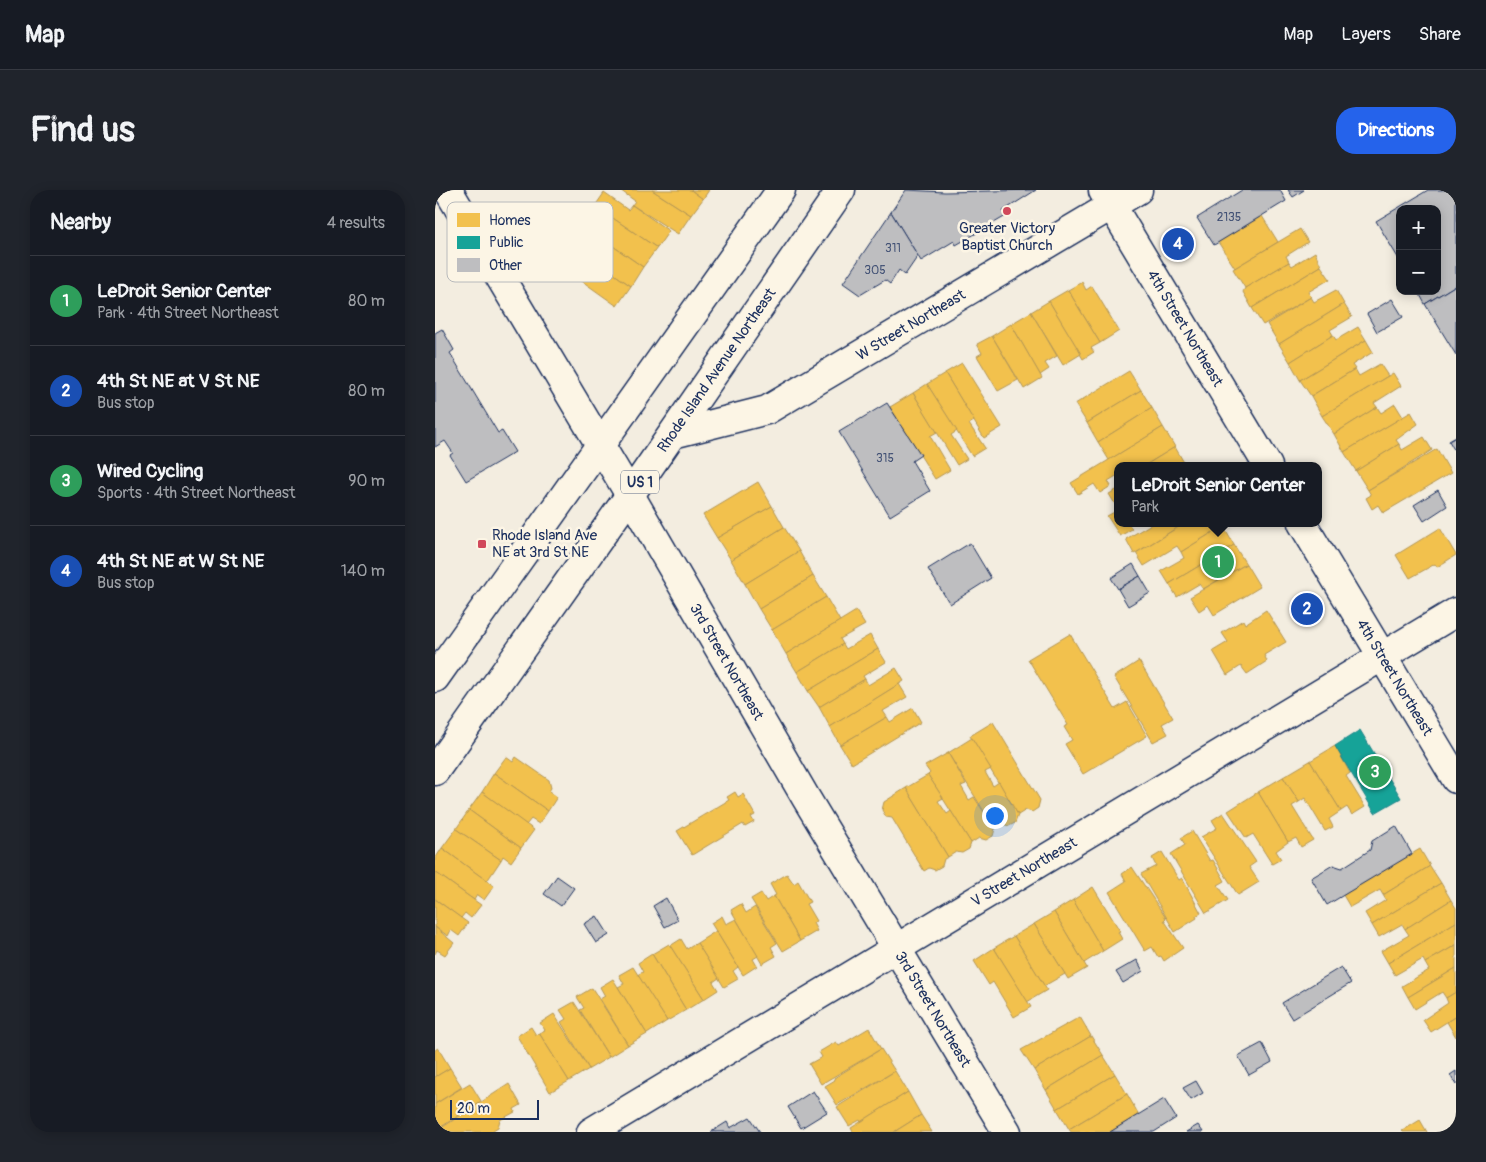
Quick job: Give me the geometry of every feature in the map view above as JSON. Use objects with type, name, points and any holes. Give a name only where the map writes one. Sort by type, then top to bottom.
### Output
[{"type":"street","name":"3rd Street Northeast","points":[[448,190],[455,202]]},
{"type":"street","points":[[435,678],[781,190]]},
{"type":"street","name":"Rhode Island Avenue Northeast","points":[[435,771],[631,495],[841,190]]},
{"type":"street","name":"W Street Northeast","points":[[673,434],[767,410],[1107,198],[1138,190]]},
{"type":"street","name":"4th Street Northeast","points":[[1107,198],[1266,462]]},
{"type":"street","name":"3rd Street Northeast","points":[[503,282],[631,495],[806,798],[1007,1132]]},
{"type":"street","name":"4th Street Northeast","points":[[1304,527],[1456,779]]},
{"type":"street","name":"V Street Northeast","points":[[591,1132],[1456,612]]},
{"type":"building: Homes","points":[[620,190],[652,190],[691,215],[678,234],[632,205],[635,201]]},
{"type":"building: Homes","points":[[652,190],[691,190],[703,199],[691,215]]},
{"type":"building: Homes","points":[[691,190],[709,190],[703,199]]},
{"type":"building: Homes","points":[[604,193],[628,210],[632,205],[669,231],[657,248],[613,218],[613,202],[598,202]]},
{"type":"building: Homes","points":[[1262,216],[1278,242],[1235,268],[1218,242]]},
{"type":"building: Homes","points":[[613,218],[657,248],[643,267],[613,246]]},
{"type":"building: Homes","points":[[1300,229],[1308,242],[1286,256],[1289,262],[1245,288],[1233,269]]},
{"type":"building: Homes","points":[[613,246],[643,267],[631,286],[613,273]]},
{"type":"building: Homes","points":[[1315,252],[1321,266],[1252,308],[1243,292],[1245,288],[1289,262],[1292,266]]},
{"type":"building: Homes","points":[[1321,266],[1330,279],[1308,292],[1311,297],[1263,325],[1252,308]]},
{"type":"building: Homes","points":[[613,273],[631,286],[617,306],[583,282],[613,282]]},
{"type":"building: Homes","points":[[1082,282],[1086,290],[1092,286],[1119,331],[1100,343],[1068,290]]},
{"type":"building: Homes","points":[[1068,290],[1100,343],[1091,348],[1094,352],[1083,359],[1049,301]]},
{"type":"building: Homes","points":[[1336,290],[1344,304],[1279,344],[1267,324],[1311,297],[1314,302]]},
{"type":"building: Homes","points":[[1049,301],[1081,354],[1063,365],[1031,312]]},
{"type":"building: Homes","points":[[1344,304],[1352,317],[1330,330],[1333,335],[1290,362],[1279,344]]},
{"type":"building: Homes","points":[[1031,312],[1057,356],[1045,363],[1049,369],[1040,375],[1011,324]]},
{"type":"building: Homes","points":[[1011,324],[1042,378],[1024,389],[992,336]]},
{"type":"building: Homes","points":[[1358,327],[1366,340],[1300,380],[1290,362],[1333,335],[1336,340]]},
{"type":"building: Homes","points":[[992,336],[1018,380],[998,391],[977,356],[982,353],[977,344]]},
{"type":"building: Homes","points":[[1366,340],[1373,352],[1352,365],[1355,369],[1311,396],[1300,380]]},
{"type":"building: Homes","points":[[962,363],[1002,427],[984,438],[945,373]]},
{"type":"building: Homes","points":[[1380,364],[1388,376],[1322,416],[1311,396],[1355,369],[1359,376]]},
{"type":"building: Homes","points":[[1129,371],[1141,390],[1087,423],[1075,404]]},
{"type":"building: Homes","points":[[945,373],[974,421],[969,424],[985,448],[972,456],[927,384]]},
{"type":"building: Homes","points":[[1393,373],[1401,386],[1374,403],[1377,407],[1334,434],[1322,416]]},
{"type":"building: Homes","points":[[927,384],[957,431],[951,435],[967,459],[957,465],[913,393]]},
{"type":"building: Homes","points":[[1141,390],[1152,408],[1098,442],[1087,423]]},
{"type":"building: Homes","points":[[913,393],[937,432],[930,436],[950,470],[935,479],[890,407]]},
{"type":"building: Homes","points":[[1395,404],[1403,417],[1344,452],[1334,434],[1377,407],[1381,413]]},
{"type":"building: Homes","points":[[1152,408],[1163,427],[1109,460],[1098,442]]},
{"type":"building: Homes","points":[[1411,412],[1418,424],[1396,440],[1399,444],[1356,471],[1344,452]]},
{"type":"building: Homes","points":[[1163,427],[1175,447],[1151,462],[1114,462],[1114,477],[1108,481],[1111,486],[1100,493],[1094,484],[1078,494],[1071,483]]},
{"type":"building: Homes","points":[[1424,437],[1432,450],[1368,490],[1356,471],[1399,444],[1402,450]]},
{"type":"building: Homes","points":[[1175,447],[1184,462],[1151,462]]},
{"type":"building: Homes","points":[[1437,449],[1451,473],[1383,513],[1378,505],[1372,509],[1366,498],[1371,495],[1368,490]]},
{"type":"building: Homes","points":[[758,482],[772,506],[717,538],[703,515]]},
{"type":"building: Homes","points":[[1114,491],[1114,502],[1109,494]]},
{"type":"building: Homes","points":[[772,506],[784,527],[731,560],[717,538]]},
{"type":"building: Homes","points":[[1114,512],[1114,527],[1107,516]]},
{"type":"building: Homes","points":[[784,527],[799,551],[745,584],[731,560]]},
{"type":"building: Homes","points":[[1114,527],[1131,527],[1132,529],[1120,536]]},
{"type":"building: Homes","points":[[1146,527],[1178,527],[1134,554],[1126,539]]},
{"type":"building: Homes","points":[[1178,527],[1221,527],[1181,552],[1177,546],[1144,566],[1136,553]]},
{"type":"building: Homes","points":[[1221,527],[1224,527],[1234,545],[1169,584],[1161,571],[1184,558],[1181,552]]},
{"type":"building: Homes","points":[[1440,528],[1456,555],[1437,567],[1435,564],[1410,578],[1396,555]]},
{"type":"building: Homes","points":[[1234,545],[1246,564],[1203,589],[1199,584],[1177,597],[1169,584]]},
{"type":"building: Homes","points":[[799,551],[813,576],[759,609],[745,584]]},
{"type":"building: Homes","points":[[1246,564],[1260,587],[1214,615],[1208,605],[1199,611],[1190,597]]},
{"type":"building: Homes","points":[[813,576],[826,597],[772,630],[759,609]]},
{"type":"building: Homes","points":[[826,597],[840,621],[786,654],[772,630]]},
{"type":"building: Homes","points":[[1266,610],[1286,642],[1264,655],[1267,661],[1247,674],[1241,666],[1227,675],[1213,651],[1228,642],[1222,633],[1243,620],[1245,624]]},
{"type":"building: Homes","points":[[856,611],[865,625],[840,639],[843,644],[797,672],[786,654]]},
{"type":"building: Homes","points":[[1070,634],[1115,709],[1127,702],[1147,736],[1083,774],[1065,744],[1072,740],[1064,727],[1068,725],[1028,659]]},
{"type":"building: Homes","points":[[870,635],[878,649],[808,691],[797,672],[843,644],[846,649]]},
{"type":"building: Homes","points":[[878,649],[886,662],[863,676],[865,679],[819,707],[808,691]]},
{"type":"building: Homes","points":[[1139,661],[1173,718],[1162,724],[1168,734],[1153,742],[1114,677]]},
{"type":"building: Homes","points":[[896,668],[904,681],[830,727],[819,707],[865,679],[868,685]]},
{"type":"building: Homes","points":[[899,684],[907,697],[883,711],[887,717],[840,745],[830,727]]},
{"type":"building: Homes","points":[[913,708],[921,722],[852,764],[840,745],[887,717],[890,722]]},
{"type":"building: Homes","points":[[993,722],[1040,800],[1038,808],[1032,812],[1026,810],[1018,815],[970,736]]},
{"type":"building: Homes","points":[[972,738],[991,769],[985,772],[993,786],[999,782],[1018,815],[1015,823],[1009,826],[1002,824],[995,829],[948,753]]},
{"type":"building: Homes","points":[[1335,746],[1350,773],[1346,776],[1365,807],[1352,815],[1347,807],[1341,811],[1310,761]]},
{"type":"building: Homes","points":[[948,753],[966,784],[961,786],[969,800],[974,797],[995,829],[993,836],[986,840],[979,838],[971,843],[928,775],[930,773],[925,766]]},
{"type":"building: Homes","points":[[506,757],[513,762],[516,757],[549,780],[551,788],[549,791],[557,797],[548,811],[494,773]]},
{"type":"building: Homes","points":[[1310,761],[1341,811],[1329,819],[1333,827],[1325,831],[1305,798],[1299,802],[1283,777]]},
{"type":"building: Homes","points":[[494,773],[548,811],[539,824],[531,819],[526,825],[482,792]]},
{"type":"building: Homes","points":[[928,775],[943,798],[938,801],[947,814],[951,811],[971,843],[969,849],[962,853],[956,852],[948,857],[906,788]]},
{"type":"building: Homes","points":[[1283,777],[1299,802],[1292,806],[1313,840],[1301,847],[1296,838],[1288,842],[1258,792]]},
{"type":"building: Homes","points":[[906,788],[948,857],[944,859],[942,866],[935,870],[929,868],[924,871],[892,818],[886,817],[882,810],[884,802]]},
{"type":"building: Homes","points":[[482,792],[534,830],[521,848],[469,810]]},
{"type":"building: Homes","points":[[735,792],[738,797],[743,794],[755,815],[751,817],[754,822],[745,827],[743,824],[692,855],[677,831],[729,800],[727,797]]},
{"type":"building: Homes","points":[[1258,792],[1288,842],[1276,851],[1281,859],[1272,864],[1253,834],[1246,838],[1228,811]]},
{"type":"building: Homes","points":[[469,810],[521,848],[511,862],[503,856],[501,860],[456,829]]},
{"type":"building: Homes","points":[[1223,813],[1256,862],[1249,867],[1259,882],[1238,895],[1201,837],[1217,828],[1212,820]]},
{"type":"building: Homes","points":[[456,829],[501,860],[487,881],[442,848]]},
{"type":"building: Homes","points":[[1192,831],[1210,861],[1213,860],[1225,881],[1218,885],[1228,900],[1206,913],[1171,854],[1185,845],[1181,838]]},
{"type":"building: Homes","points":[[442,848],[494,886],[484,900],[477,895],[474,900],[435,872],[435,859]]},
{"type":"building: Homes","points":[[1420,849],[1430,866],[1383,895],[1380,890],[1350,907],[1343,895]]},
{"type":"building: Homes","points":[[1162,852],[1179,880],[1182,878],[1201,913],[1196,916],[1197,918],[1175,932],[1141,874],[1156,866],[1152,858]]},
{"type":"building: Homes","points":[[1430,866],[1441,883],[1372,925],[1365,913],[1386,900],[1383,895]]},
{"type":"building: Homes","points":[[1132,867],[1166,918],[1164,920],[1183,948],[1164,961],[1161,956],[1158,957],[1152,947],[1145,951],[1109,892],[1126,881],[1122,874]]},
{"type":"building: Homes","points":[[435,872],[481,905],[471,918],[465,913],[461,918],[435,899]]},
{"type":"building: Homes","points":[[787,874],[794,884],[798,881],[810,902],[806,904],[816,921],[813,923],[817,931],[800,941],[774,896],[776,895],[770,884]]},
{"type":"building: Homes","points":[[1441,883],[1451,900],[1405,929],[1402,924],[1379,937],[1372,925]]},
{"type":"building: Homes","points":[[1093,887],[1120,931],[1118,932],[1122,939],[1103,951],[1073,900]]},
{"type":"building: Homes","points":[[761,893],[766,901],[774,896],[800,941],[783,951],[751,899]]},
{"type":"building: Homes","points":[[435,899],[468,923],[459,936],[451,930],[448,936],[435,927]]},
{"type":"building: Homes","points":[[1073,900],[1103,951],[1084,963],[1054,912]]},
{"type":"building: Homes","points":[[1451,900],[1456,908],[1456,922],[1388,963],[1381,951],[1409,935],[1405,929]]},
{"type":"building: Homes","points":[[741,904],[746,913],[755,907],[777,943],[771,947],[776,956],[762,964],[731,910]]},
{"type":"building: Homes","points":[[1054,912],[1087,968],[1068,979],[1034,924]]},
{"type":"building: Homes","points":[[722,916],[726,924],[736,919],[758,956],[753,959],[757,966],[743,975],[711,923]]},
{"type":"building: Homes","points":[[1456,922],[1456,945],[1425,963],[1423,959],[1395,975],[1388,963]]},
{"type":"building: Homes","points":[[1034,924],[1065,974],[1044,986],[1014,936]]},
{"type":"building: Homes","points":[[435,927],[454,943],[445,955],[437,950],[435,954]]},
{"type":"building: Homes","points":[[716,931],[738,967],[733,971],[738,979],[724,987],[697,943]]},
{"type":"building: Homes","points":[[1014,936],[1047,990],[1027,1002],[994,948]]},
{"type":"building: Homes","points":[[681,939],[687,949],[697,943],[719,978],[713,982],[718,990],[704,999],[670,946]]},
{"type":"building: Homes","points":[[669,944],[704,999],[686,1010],[652,954]]},
{"type":"building: Homes","points":[[1456,945],[1456,968],[1408,997],[1402,986],[1429,970],[1425,963]]},
{"type":"building: Homes","points":[[994,948],[1031,1007],[1014,1017],[993,982],[989,985],[974,961]]},
{"type":"building: Homes","points":[[652,954],[686,1010],[667,1021],[637,975],[643,972],[638,963]]},
{"type":"building: Homes","points":[[633,967],[667,1021],[647,1034],[618,987],[624,984],[619,975]]},
{"type":"building: Homes","points":[[1456,968],[1456,992],[1446,998],[1442,992],[1415,1009],[1408,997]]},
{"type":"building: Homes","points":[[613,979],[647,1034],[628,1045],[600,999],[605,996],[600,987]]},
{"type":"building: Homes","points":[[592,988],[628,1045],[609,1057],[580,1010],[584,1008],[577,997]]},
{"type":"building: Homes","points":[[1456,992],[1456,1016],[1431,1032],[1423,1020],[1448,1003],[1446,998]]},
{"type":"building: Homes","points":[[574,1002],[609,1057],[589,1069],[561,1022],[566,1019],[560,1010]]},
{"type":"building: Homes","points":[[554,1014],[589,1069],[569,1081],[539,1033],[545,1030],[540,1023]]},
{"type":"building: Homes","points":[[1456,1016],[1456,1037],[1447,1022]]},
{"type":"building: Homes","points":[[1080,1017],[1091,1036],[1034,1070],[1021,1050]]},
{"type":"building: Homes","points":[[531,1027],[536,1035],[539,1033],[569,1081],[550,1092],[517,1036]]},
{"type":"building: Homes","points":[[869,1028],[881,1049],[821,1084],[809,1064],[822,1057],[819,1052],[836,1042],[839,1046]]},
{"type":"building: Homes","points":[[1091,1036],[1103,1055],[1046,1090],[1034,1070]]},
{"type":"building: Homes","points":[[438,1048],[450,1068],[435,1077],[435,1050]]},
{"type":"building: Homes","points":[[881,1049],[895,1071],[837,1105],[825,1086],[835,1080],[834,1078]]},
{"type":"building: Homes","points":[[1103,1055],[1115,1074],[1057,1109],[1046,1090]]},
{"type":"building: Homes","points":[[450,1068],[462,1087],[435,1104],[435,1077]]},
{"type":"building: Homes","points":[[895,1071],[908,1092],[861,1122],[860,1120],[849,1126],[837,1107]]},
{"type":"building: Homes","points":[[1115,1074],[1127,1094],[1069,1129],[1057,1109]]},
{"type":"building: Homes","points":[[470,1083],[481,1101],[435,1131],[435,1104]]},
{"type":"building: Homes","points":[[509,1084],[521,1105],[514,1109],[515,1112],[500,1120],[498,1127],[490,1132],[435,1132]]},
{"type":"building: Homes","points":[[908,1092],[921,1115],[894,1132],[853,1132],[851,1128]]},
{"type":"building: Homes","points":[[1127,1094],[1139,1115],[1110,1132],[1071,1132],[1069,1129]]},
{"type":"building: Homes","points":[[921,1115],[932,1132],[894,1132]]},
{"type":"building: Homes","points":[[1420,1120],[1427,1132],[1402,1131]]},
{"type":"building: Public","points":[[1360,730],[1401,798],[1375,813],[1335,746]]},
{"type":"building: Other","points":[[906,190],[945,192],[1036,190],[1003,211],[1006,216],[956,245],[954,241],[921,261],[891,212]]},
{"type":"building: Other","points":[[1242,190],[1280,190],[1286,201],[1214,245],[1197,218]]},
{"type":"building: Other","points":[[1288,190],[1304,190],[1293,197]]},
{"type":"building: Other","points":[[1428,190],[1456,190],[1456,285],[1441,294],[1441,205],[1403,205]]},
{"type":"building: Other","points":[[1396,209],[1396,254],[1376,221]]},
{"type":"building: Other","points":[[891,212],[918,256],[905,275],[899,270],[890,284],[885,280],[860,295],[843,283]]},
{"type":"building: Other","points":[[1456,285],[1456,355],[1425,304]]},
{"type":"building: Other","points":[[1420,295],[1440,295],[1425,304]]},
{"type":"building: Other","points":[[1392,299],[1403,317],[1377,332],[1367,314]]},
{"type":"building: Other","points":[[442,329],[454,350],[450,353],[498,433],[502,431],[515,452],[466,481],[450,455],[453,453],[445,441],[435,447],[435,333]]},
{"type":"building: Other","points":[[887,403],[921,455],[912,461],[930,491],[890,516],[839,432]]},
{"type":"building: Other","points":[[1456,437],[1456,453],[1449,441]]},
{"type":"building: Other","points":[[1438,490],[1447,506],[1424,521],[1414,505]]},
{"type":"building: Other","points":[[970,543],[991,578],[950,604],[928,569]]},
{"type":"building: Other","points":[[1133,564],[1140,576],[1118,589],[1111,578]]},
{"type":"building: Other","points":[[1140,576],[1150,593],[1128,606],[1118,589]]},
{"type":"building: Other","points":[[1396,826],[1412,854],[1327,905],[1311,878],[1333,865],[1342,868],[1370,850],[1372,841]]},
{"type":"building: Other","points":[[557,876],[574,888],[561,906],[544,894]]},
{"type":"building: Other","points":[[666,898],[678,920],[665,927],[653,906]]},
{"type":"building: Other","points":[[597,916],[609,935],[596,943],[584,924]]},
{"type":"building: Other","points":[[1137,960],[1143,971],[1123,983],[1116,972]]},
{"type":"building: Other","points":[[1341,967],[1351,983],[1292,1019],[1282,1003]]},
{"type":"building: Other","points":[[1262,1043],[1272,1062],[1249,1075],[1238,1056]]},
{"type":"building: Other","points":[[1456,1071],[1456,1085],[1450,1075]]},
{"type":"building: Other","points":[[1196,1081],[1203,1093],[1191,1100],[1183,1088]]},
{"type":"building: Other","points":[[813,1091],[827,1112],[801,1128],[788,1107]]},
{"type":"building: Other","points":[[1164,1099],[1176,1118],[1154,1132],[1110,1132]]},
{"type":"building: Other","points":[[750,1117],[760,1132],[711,1132],[727,1122],[730,1128]]},
{"type":"building: Other","points":[[1198,1125],[1203,1132],[1186,1132]]},
{"type":"place","name":"Greater Victory Baptist Church","points":[[1007,211]]},
{"type":"place","name":"4th St NE at W St NE","points":[[1178,244]]},
{"type":"place","name":"Rhode Island Ave NE at 3rd St NE","points":[[482,544]]},
{"type":"place","name":"LeDroit Senior Center","points":[[1218,562]]},
{"type":"place","name":"4th St NE at V St NE","points":[[1307,609]]},
{"type":"place","name":"Wired Cycling","points":[[1375,772]]}]
